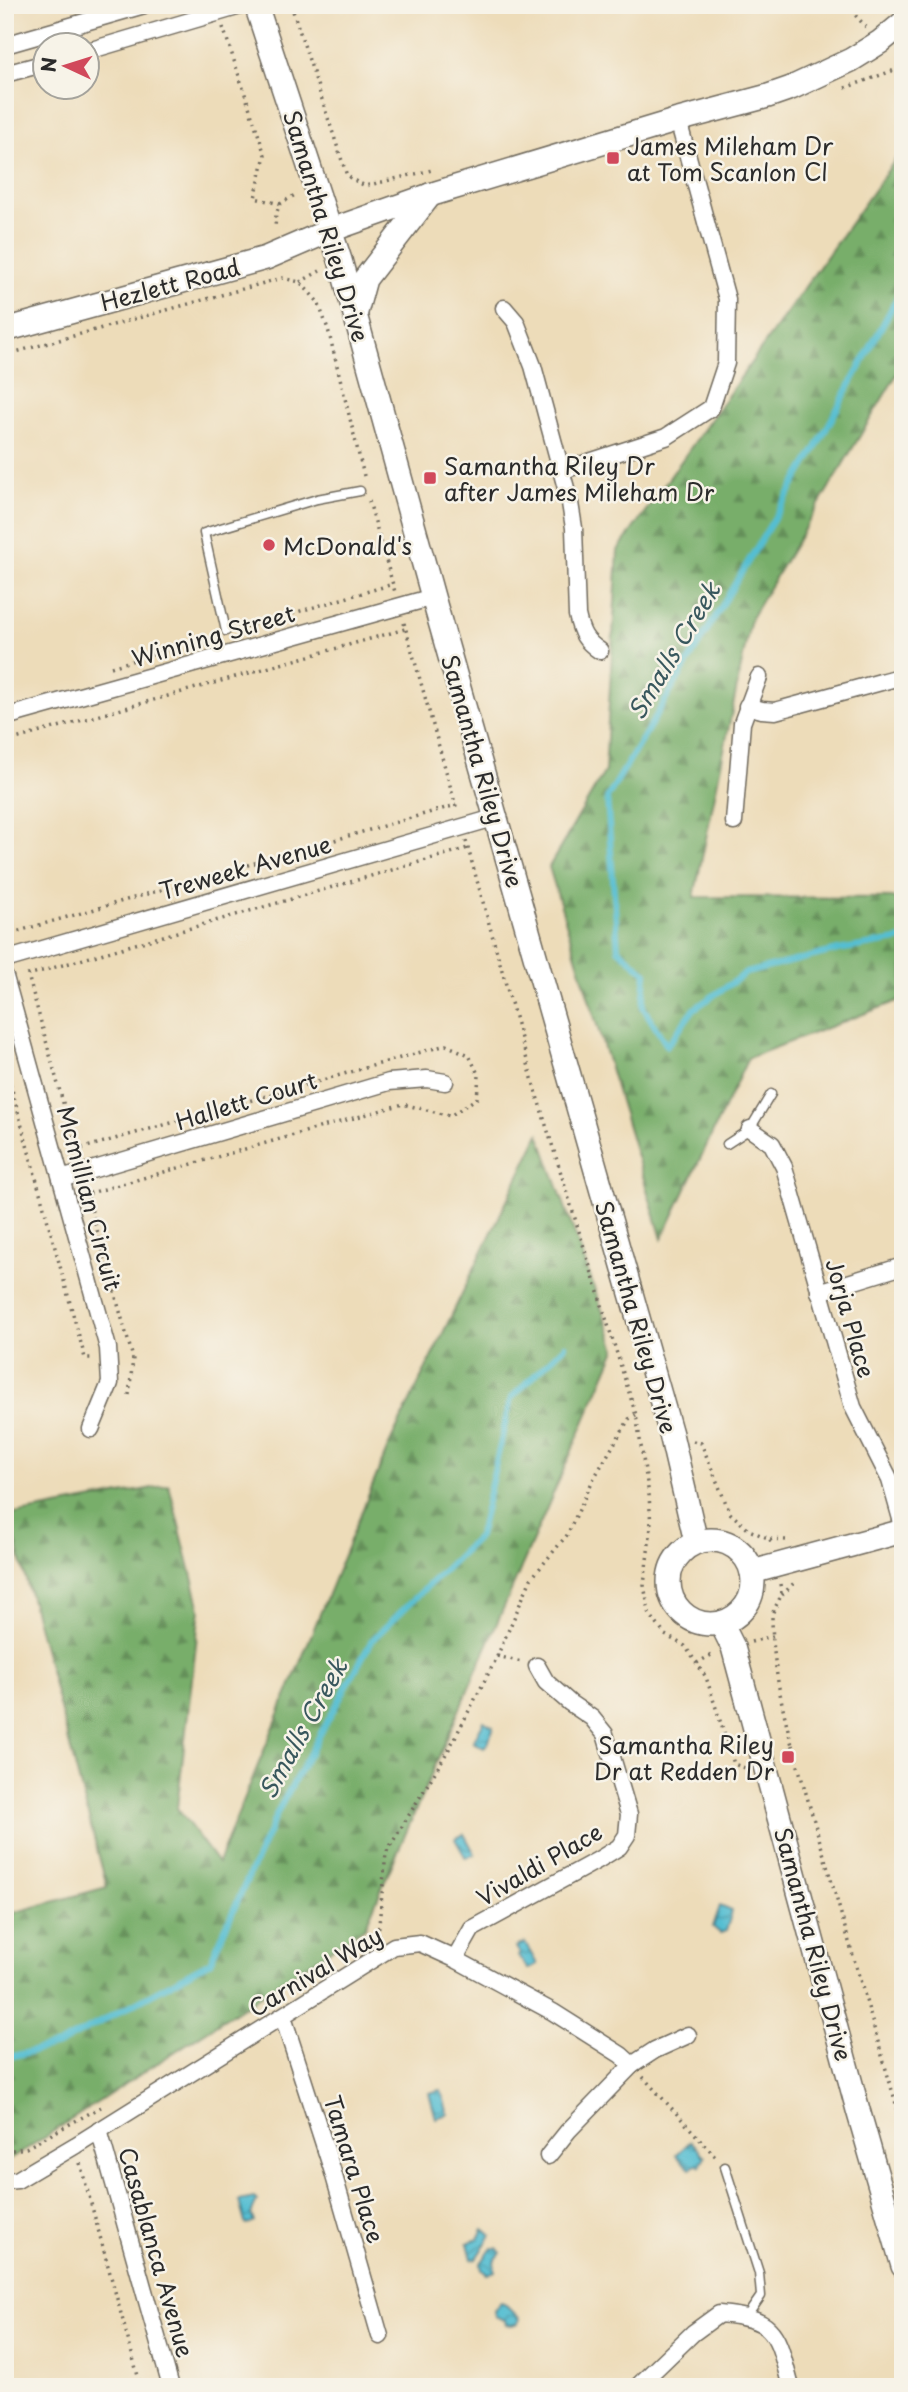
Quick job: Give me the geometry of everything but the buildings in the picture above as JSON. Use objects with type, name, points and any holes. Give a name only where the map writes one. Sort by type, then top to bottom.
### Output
[{"type":"main road","name":"Samantha Riley Drive","points":[[256,5],[356,314],[433,597],[671,1434],[696,1542]]},
{"type":"main road","name":"Hezlett Road","points":[[5,330],[266,258],[331,230],[430,195],[791,88],[851,60],[903,23]]},
{"type":"main road","points":[[356,314],[365,279],[430,195]]},
{"type":"main road","points":[[752,1572],[903,1528]]},
{"type":"main road","points":[[707,1539],[729,1543],[745,1558],[752,1572],[752,1591],[748,1602],[741,1611],[721,1623],[708,1624],[684,1615],[670,1594],[670,1569],[685,1548],[696,1542],[707,1539]]},
{"type":"main road","name":"Samantha Riley Drive","points":[[721,1623],[733,1647],[903,2266]]},
{"type":"street","points":[[5,44],[144,5]]},
{"type":"street","points":[[102,47],[244,5]]},
{"type":"street","points":[[5,74],[32,67]]},
{"type":"street","points":[[561,471],[666,437],[711,408],[726,363],[727,299],[678,120]]},
{"type":"street","points":[[504,308],[516,322],[530,356],[561,471],[574,528],[577,615],[580,627],[583,637],[600,651]]},
{"type":"street","name":"Winning Street","points":[[5,717],[433,597]]},
{"type":"street","points":[[747,706],[775,710],[903,676]]},
{"type":"street","points":[[734,822],[740,733],[759,677]]},
{"type":"street","name":"Treweek Avenue","points":[[5,960],[497,817]]},
{"type":"street","name":"Mcmillian Circuit","points":[[5,977],[108,1348],[110,1383],[91,1429]]},
{"type":"street","name":"Hallett Court","points":[[61,1179],[389,1082],[427,1079],[445,1083]]},
{"type":"street","name":"Jorja Place","points":[[750,1129],[772,1143],[784,1167],[853,1407],[890,1480],[903,1528]]},
{"type":"street","points":[[819,1292],[903,1266]]},
{"type":"street","name":"Vivaldi Place","points":[[455,1959],[472,1929],[598,1860],[619,1847],[627,1835],[629,1814],[605,1734],[592,1718],[546,1682],[537,1666]]},
{"type":"street","name":"Carnival Way","points":[[5,2180],[17,2180],[284,2017],[394,1946],[420,1943],[455,1959],[553,2012],[621,2055],[632,2065]]},
{"type":"street","name":"Tamara Place","points":[[284,2017],[332,2169],[380,2336]]},
{"type":"street","points":[[548,2156],[568,2131],[632,2065],[655,2050],[688,2035]]},
{"type":"street","name":"Casablanca Avenue","points":[[99,2130],[171,2387]]},
{"type":"street","points":[[637,2387],[693,2333],[719,2314],[747,2316],[768,2327],[779,2345],[791,2387]]},
{"type":"lane","points":[[226,632],[204,533],[317,499],[364,490]]},
{"type":"lane","points":[[727,1144],[750,1129],[771,1094]]},
{"type":"lane","points":[[725,2167],[759,2273],[761,2296],[747,2316]]},
{"type":"path","points":[[291,5],[347,176],[365,186],[432,170]]},
{"type":"path","points":[[846,5],[880,41]]},
{"type":"path","points":[[219,13],[265,155],[255,198],[280,204]]},
{"type":"path","points":[[275,228],[280,204],[295,195]]},
{"type":"path","points":[[5,355],[282,278],[300,282],[318,302],[328,329],[363,466],[364,490],[537,1096],[636,1415],[649,1495],[651,1527],[644,1585],[649,1613],[665,1635],[685,1646],[706,1676],[734,1764],[769,1777]]},
{"type":"path","points":[[239,629],[393,584]]},
{"type":"path","points":[[5,742],[405,629]]},
{"type":"path","points":[[109,667],[226,632]]},
{"type":"path","points":[[5,935],[456,805]]},
{"type":"path","points":[[129,1395],[134,1358],[87,1194],[403,1104],[450,1116],[477,1098],[479,1076],[469,1055],[446,1045],[76,1150],[28,975],[468,848]]},
{"type":"path","points":[[5,1064],[85,1358],[134,1358]]},
{"type":"path","points":[[380,1934],[386,1853],[449,1749],[497,1656],[531,1579],[567,1535],[594,1478],[629,1419],[636,1415]]},
{"type":"path","points":[[497,1656],[537,1666]]},
{"type":"path","points":[[792,1745],[903,2128]]},
{"type":"path","points":[[632,2065],[725,2167]]},
{"type":"path","points":[[69,2124],[141,2387]]},
{"type":"green space","points":[[903,149],[903,364],[751,618],[694,897],[903,898],[903,999],[748,1058],[662,1239],[549,867],[605,771],[618,550]]},
{"type":"green space","points":[[539,1134],[616,1349],[365,1927],[5,2163],[5,1915],[107,1887],[9,1515],[169,1485],[200,1609],[177,1808],[218,1863],[389,1445]]},
{"type":"water","points":[[484,1721],[493,1727],[484,1748],[473,1742]]},
{"type":"water","points":[[464,1834],[475,1854],[466,1858],[455,1839]]},
{"type":"water","points":[[720,1906],[732,1911],[726,1931],[720,1933],[713,1927]]},
{"type":"water","points":[[525,1943],[537,1964],[528,1969],[518,1956],[520,1954],[516,1947]]},
{"type":"water","points":[[441,2090],[448,2114],[436,2118],[429,2093]]},
{"type":"water","points":[[691,2141],[705,2157],[700,2166],[698,2164],[690,2169],[676,2155]]},
{"type":"water","points":[[254,2198],[257,2201],[251,2214],[254,2221],[247,2225],[239,2201]]},
{"type":"water","points":[[483,2229],[491,2235],[476,2258],[472,2259],[468,2243],[478,2239]]},
{"type":"water","points":[[492,2248],[497,2248],[501,2253],[494,2261],[495,2271],[487,2274],[482,2270],[481,2263]]},
{"type":"water","points":[[500,2302],[520,2319],[518,2323],[506,2324],[505,2320],[495,2316],[494,2311]]},
{"type":"waterway","name":"Smalls Creek","points":[[903,287],[816,448],[607,798],[618,949],[646,973],[643,1007],[667,1046],[694,1009],[746,973],[838,950],[903,939]]},
{"type":"waterway","name":"Smalls Creek","points":[[5,2058],[58,2045],[210,1962],[279,1809],[372,1640],[479,1536],[511,1398],[565,1346]]},
{"type":"place","name":"James Mileham Dr at Tom Scanlon Cl","points":[[613,158]]},
{"type":"place","name":"Samantha Riley Dr after James Mileham Dr","points":[[430,478]]},
{"type":"place","name":"McDonald's","points":[[269,545]]},
{"type":"place","name":"Samantha Riley Dr at Redden Dr","points":[[788,1757]]}]
